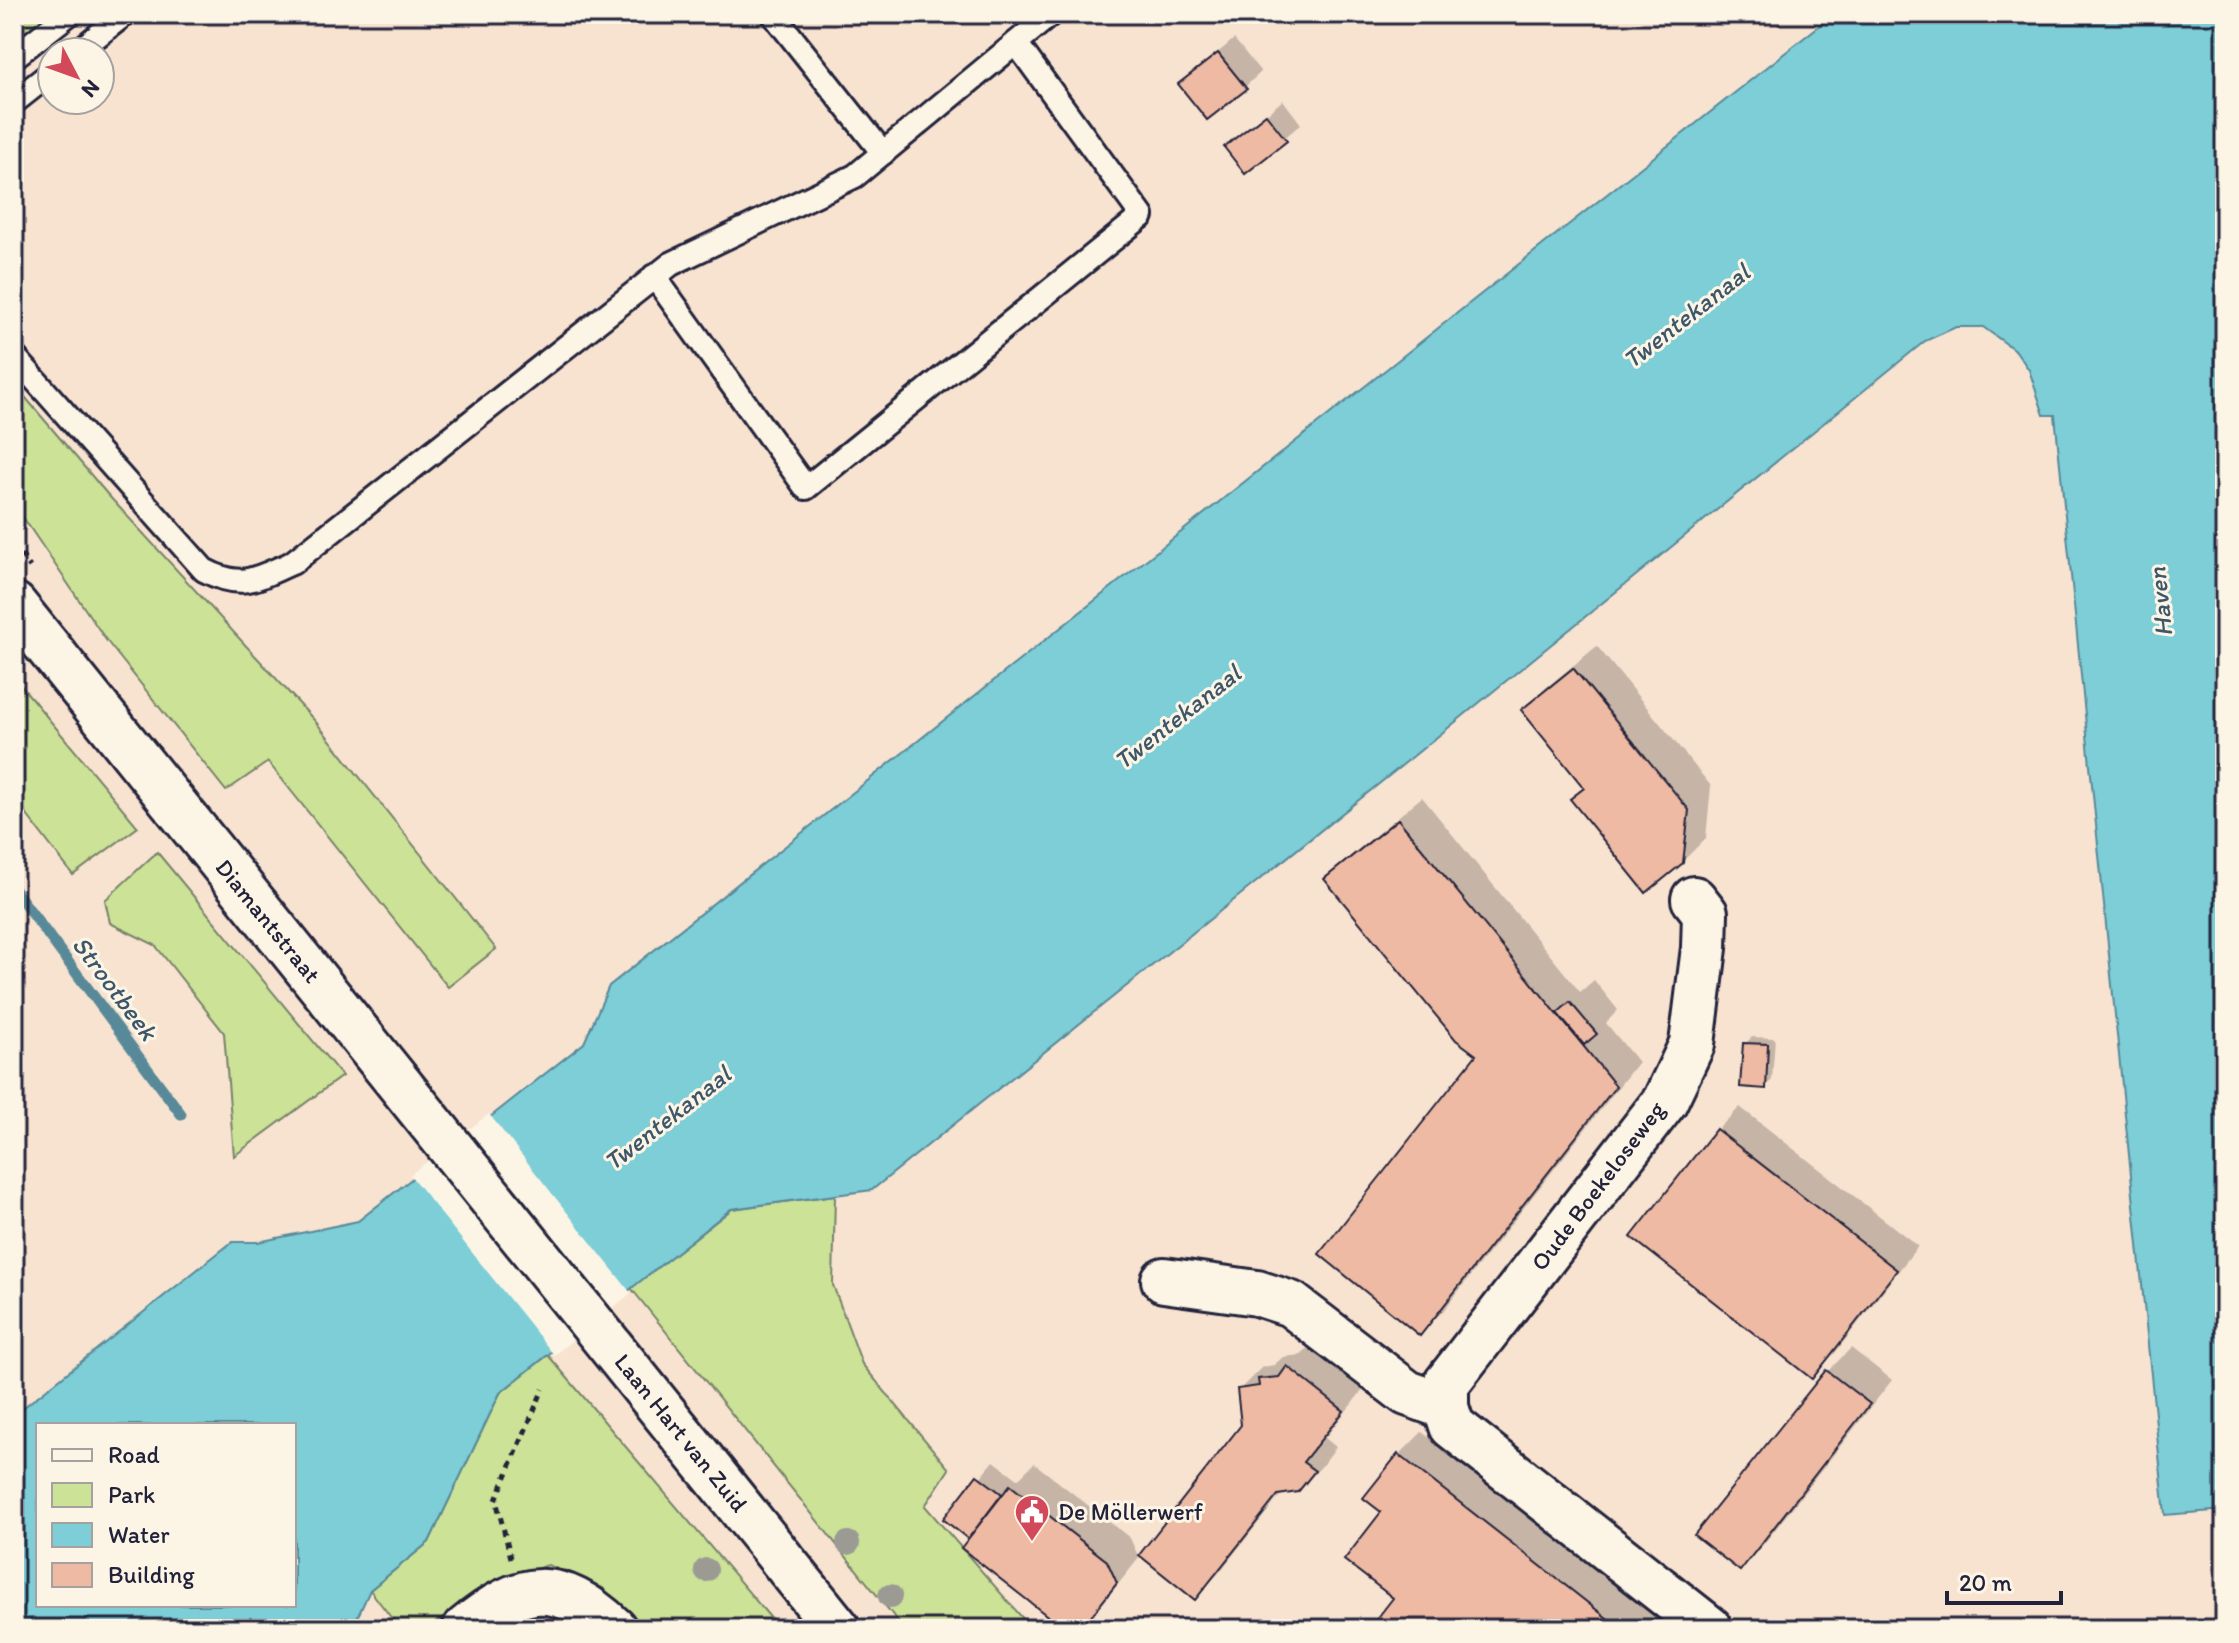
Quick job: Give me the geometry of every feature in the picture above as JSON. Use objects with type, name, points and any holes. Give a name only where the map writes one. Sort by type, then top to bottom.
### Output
[{"type":"street","name":"Diamantstraat","points":[[14,605],[522,1237]]},
{"type":"street","name":"Oude Boekeloseweg","points":[[1446,1407],[1446,1384],[1665,1101],[1692,1044],[1704,948],[1705,913],[1694,899]]},
{"type":"street","name":"Laan Hart van Zuid","points":[[522,1237],[838,1629]]},
{"type":"street","points":[[1164,1280],[1257,1293],[1291,1304],[1407,1393],[1446,1407],[1452,1426],[1710,1629]]},
{"type":"street","points":[[465,1629],[487,1611],[519,1594],[552,1592],[581,1601],[614,1629]]},
{"type":"lane","points":[[14,57],[69,14]]},
{"type":"lane","points":[[97,36],[125,14]]},
{"type":"lane","points":[[773,14],[883,153]]},
{"type":"lane","points":[[14,356],[204,570],[225,581],[253,581],[292,563],[671,264],[855,176],[1051,14]]},
{"type":"lane","points":[[654,276],[806,488],[1142,216],[1016,43]]},
{"type":"lane","points":[[14,102],[36,85]]},
{"type":"path","points":[[519,1594],[496,1500],[543,1389]]},
{"type":"shaded area","name":"Twentekanaal","points":[[14,14],[2225,14],[2225,1629],[14,1629]]},
{"type":"green space","points":[[14,14],[52,14],[14,45]]},
{"type":"green space","points":[[14,384],[108,495],[315,721],[496,949],[448,987],[268,762],[226,791],[106,640],[14,504]]},
{"type":"green space","points":[[14,677],[138,827],[73,875],[14,798]]},
{"type":"green space","points":[[157,852],[342,1076],[234,1156],[224,1033],[155,945],[110,923],[105,900]]},
{"type":"green space","points":[[835,1195],[833,1285],[862,1364],[949,1469],[925,1506],[1032,1629],[904,1629],[631,1288],[732,1209]]},
{"type":"green space","points":[[548,1355],[780,1629],[637,1629],[603,1588],[548,1565],[507,1578],[442,1629],[400,1629],[370,1590],[429,1542],[500,1393]]},
{"type":"water","name":"Haven","points":[[1834,14],[2225,14],[2225,1510],[2165,1515],[2055,415],[2044,415],[2029,370],[2016,351],[1983,327],[1956,327],[1925,341],[872,1190],[731,1209],[500,1393],[429,1542],[370,1590],[352,1629],[14,1629],[14,1415],[232,1242],[258,1242],[358,1221],[584,1043],[609,986]]},
{"type":"pier","points":[[489,1114],[631,1293],[554,1355],[410,1175]]},
{"type":"building","points":[[1218,53],[1247,89],[1207,120],[1178,84]]},
{"type":"building","points":[[1266,114],[1287,141],[1245,174],[1224,147]]},
{"type":"building","points":[[1573,668],[1689,810],[1683,863],[1646,893],[1570,799],[1584,788],[1521,710]]},
{"type":"building","points":[[1398,819],[1616,1086],[1420,1336],[1319,1254],[1476,1055],[1456,1040],[1324,879]]},
{"type":"building","points":[[1570,1002],[1597,1034],[1584,1045],[1557,1013]]},
{"type":"building","points":[[1743,1043],[1768,1044],[1766,1089],[1740,1087]]},
{"type":"building","points":[[1716,1129],[1897,1270],[1812,1379],[1631,1237]]},
{"type":"building","points":[[1287,1366],[1344,1411],[1303,1462],[1315,1471],[1298,1492],[1278,1495],[1195,1600],[1139,1555],[1241,1425],[1237,1389],[1259,1386],[1258,1379],[1279,1377]]},
{"type":"building","points":[[1826,1370],[1870,1404],[1740,1571],[1694,1535]]},
{"type":"building","points":[[1398,1454],[1621,1629],[1369,1629],[1393,1598],[1344,1560],[1381,1512],[1363,1498]]},
{"type":"building","points":[[977,1475],[1002,1494],[968,1539],[943,1519]]},
{"type":"building","points":[[1010,1485],[1107,1561],[1117,1583],[1081,1629],[1064,1629],[961,1548]]},
{"type":"waterway","name":"Strootbeek","points":[[14,889],[181,1114]]},
{"type":"place","name":"De Möllerwerf","points":[[1032,1543]]}]
